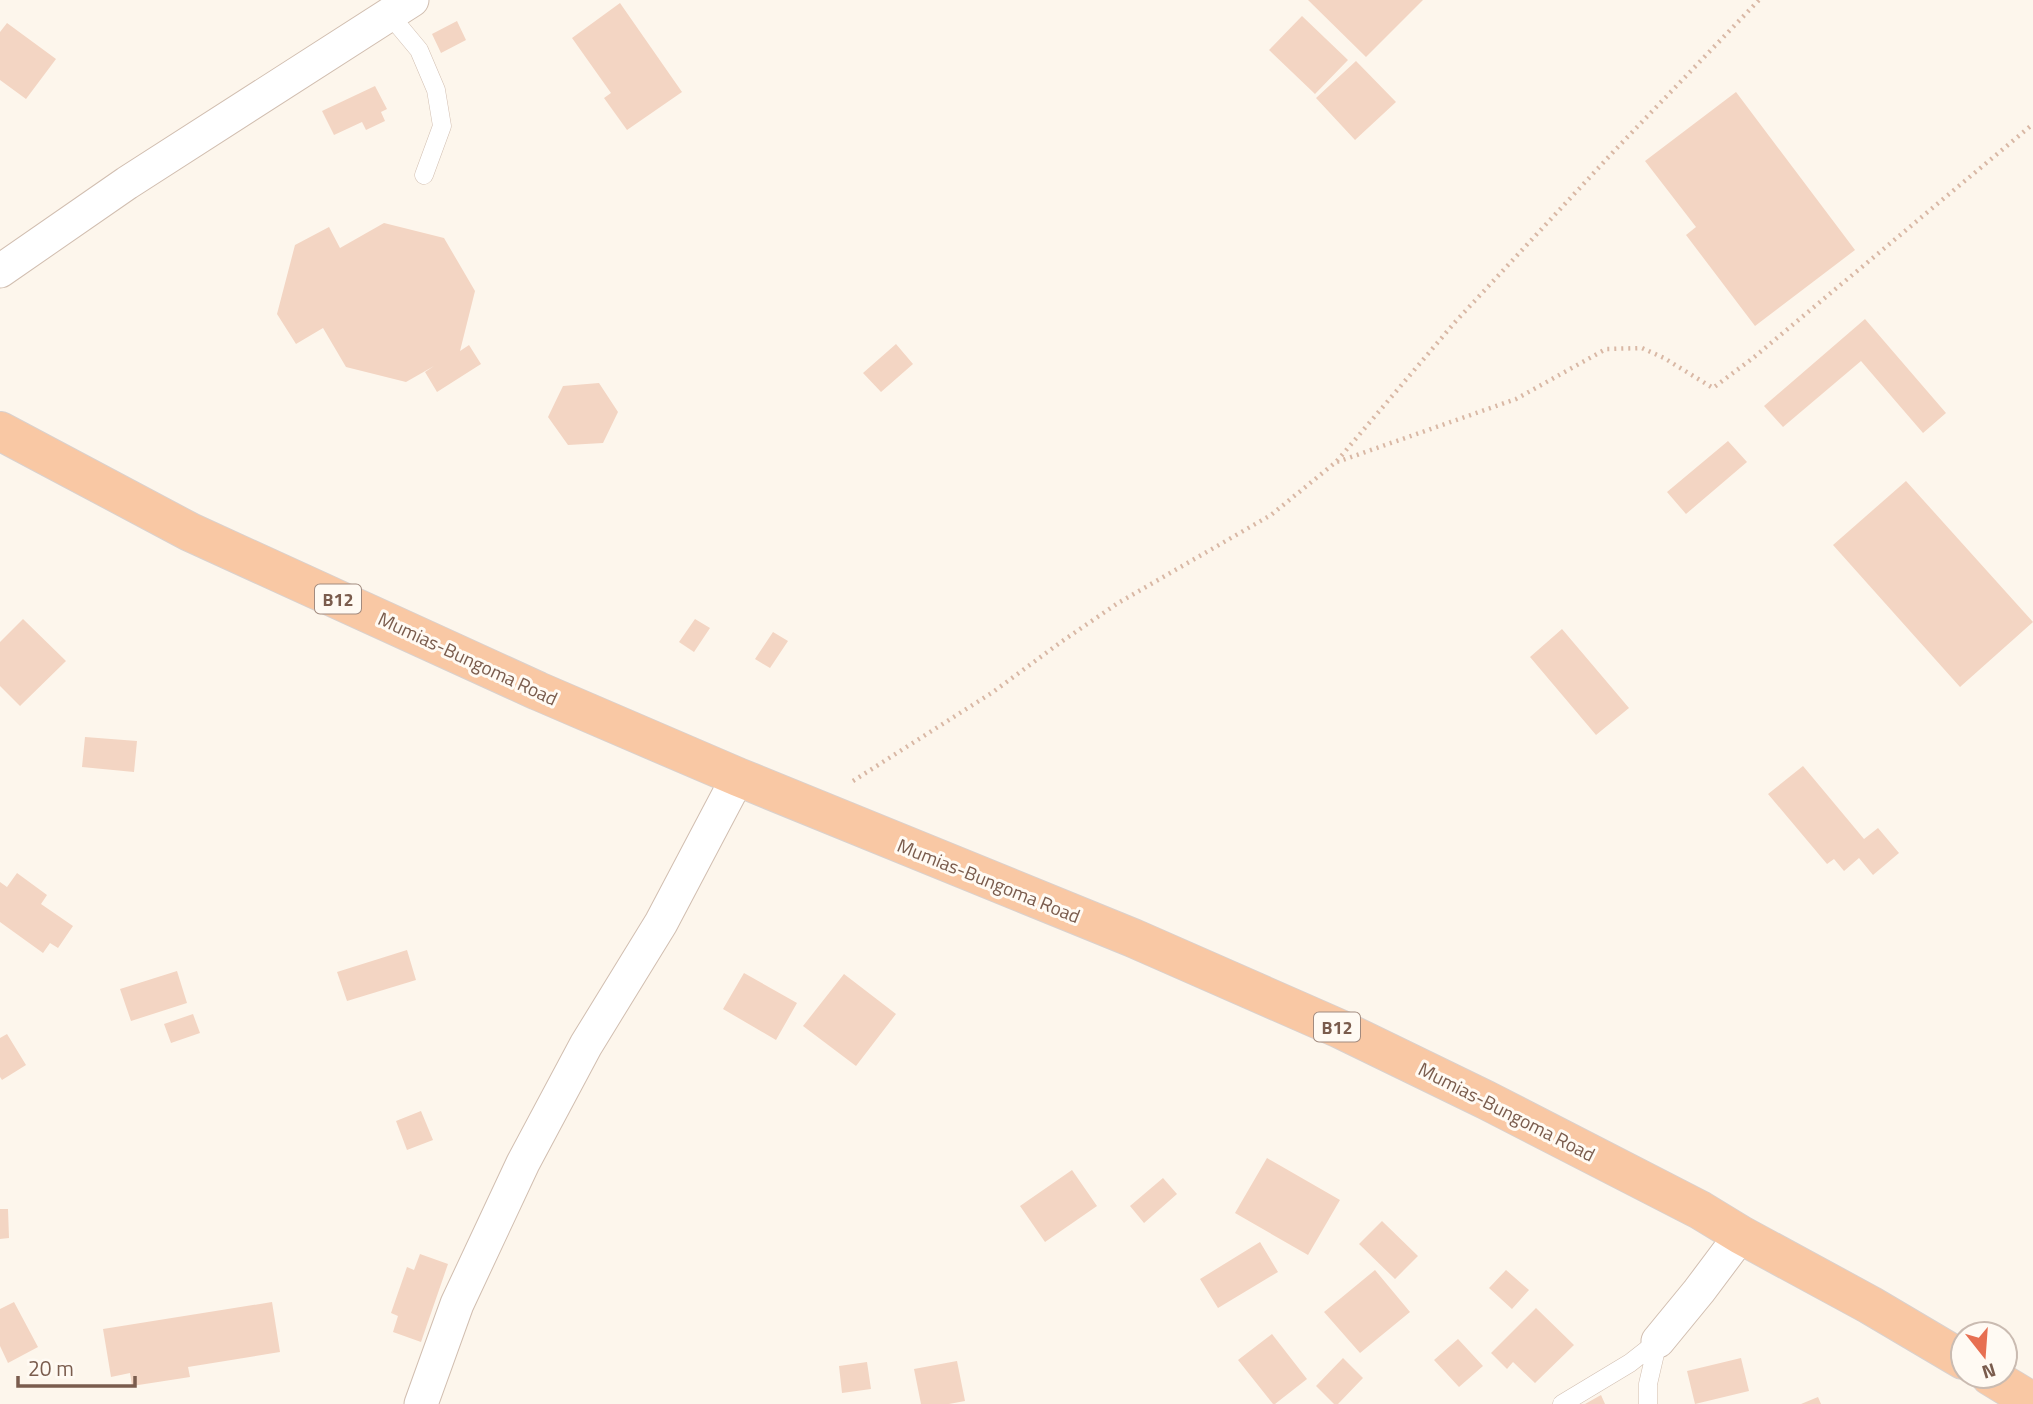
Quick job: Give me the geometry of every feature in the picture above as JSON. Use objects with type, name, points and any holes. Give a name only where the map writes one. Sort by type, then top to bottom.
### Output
[{"type":"highway","name":"Mumias-Bungoma Road","points":[[0,431],[190,532],[538,691],[738,777],[1133,938],[1340,1029],[1700,1210],[1949,1352]]},
{"type":"highway","points":[[2013,1390],[2033,1402]]},
{"type":"street","points":[[0,271],[127,183],[400,7]]},
{"type":"street","points":[[421,1404],[457,1304],[523,1163],[586,1045],[661,923],[738,777]]},
{"type":"street","points":[[1658,1341],[1741,1235]]},
{"type":"lane","points":[[400,7],[436,90],[442,127],[424,174]]},
{"type":"lane","points":[[1562,1404],[1630,1363],[1658,1341]]},
{"type":"lane","points":[[1648,1404],[1648,1384],[1658,1341]]},
{"type":"path","points":[[811,807],[993,692],[1118,603],[1271,515],[1336,462],[1456,321],[1606,159],[1759,0]]},
{"type":"path","points":[[1336,462],[1516,399],[1606,349],[1642,348],[1713,388],[1753,359],[2033,124]]},
{"type":"building","points":[[1308,0],[1423,0],[1366,57]]},
{"type":"building","points":[[620,3],[682,92],[627,130],[604,98],[611,93],[572,38]]},
{"type":"building","points":[[1302,16],[1348,60],[1315,94],[1269,50]]},
{"type":"building","points":[[457,21],[466,40],[441,53],[432,34]]},
{"type":"building","points":[[7,23],[56,59],[26,99],[0,80],[0,32]]},
{"type":"building","points":[[1356,61],[1396,102],[1355,140],[1316,98]]},
{"type":"building","points":[[375,86],[387,109],[381,112],[385,121],[366,130],[362,122],[334,135],[322,111]]},
{"type":"building","points":[[1736,92],[1855,250],[1755,326],[1686,235],[1696,227],[1645,161]]},
{"type":"building","points":[[384,223],[444,238],[475,291],[460,351],[469,345],[481,364],[437,392],[425,372],[434,366],[406,382],[346,367],[323,328],[296,344],[277,314],[295,245],[329,227],[340,248]]},
{"type":"building","points":[[1865,319],[1946,413],[1923,433],[1861,361],[1783,427],[1764,406]]},
{"type":"building","points":[[896,344],[913,364],[881,392],[863,373]]},
{"type":"building","points":[[599,383],[618,412],[603,443],[568,445],[548,417],[563,386]]},
{"type":"building","points":[[1728,441],[1747,462],[1686,514],[1667,492]]},
{"type":"building","points":[[1906,481],[2033,622],[1960,687],[1833,545]]},
{"type":"building","points":[[23,619],[66,661],[20,706],[0,686],[0,642]]},
{"type":"building","points":[[695,619],[710,628],[694,652],[679,642]]},
{"type":"building","points":[[1562,629],[1629,708],[1596,735],[1530,657]]},
{"type":"building","points":[[773,632],[788,641],[770,668],[755,659]]},
{"type":"building","points":[[85,737],[137,741],[134,772],[82,767]]},
{"type":"building","points":[[1803,766],[1864,839],[1878,828],[1899,853],[1873,875],[1859,858],[1844,871],[1834,859],[1827,864],[1768,794]]},
{"type":"building","points":[[17,873],[47,895],[41,904],[73,926],[58,948],[50,943],[43,953],[0,922],[0,882],[7,887]]},
{"type":"building","points":[[407,950],[416,980],[347,1001],[337,972]]},
{"type":"building","points":[[177,971],[187,1003],[131,1021],[120,989]]},
{"type":"building","points":[[744,973],[797,1003],[776,1040],[723,1009]]},
{"type":"building","points":[[844,974],[896,1014],[856,1066],[803,1026]]},
{"type":"building","points":[[193,1014],[200,1033],[171,1043],[164,1024]]},
{"type":"building","points":[[7,1034],[26,1065],[2,1080],[0,1038]]},
{"type":"building","points":[[421,1111],[433,1140],[407,1150],[396,1121]]},
{"type":"building","points":[[1267,1158],[1340,1200],[1308,1255],[1235,1213]]},
{"type":"building","points":[[1072,1170],[1097,1206],[1045,1242],[1020,1206]]},
{"type":"building","points":[[1163,1178],[1177,1194],[1144,1223],[1130,1206]]},
{"type":"building","points":[[0,1209],[8,1209],[9,1238],[0,1239]]},
{"type":"building","points":[[1382,1221],[1418,1256],[1395,1279],[1359,1244]]},
{"type":"building","points":[[1260,1242],[1278,1272],[1218,1308],[1200,1279]]},
{"type":"building","points":[[420,1254],[448,1264],[421,1342],[393,1332],[398,1316],[391,1313],[407,1267],[414,1270]]},
{"type":"building","points":[[1375,1270],[1410,1312],[1360,1353],[1324,1312]]},
{"type":"building","points":[[1506,1270],[1529,1290],[1512,1309],[1489,1288]]},
{"type":"building","points":[[14,1302],[38,1347],[8,1363],[0,1346],[0,1309]]},
{"type":"building","points":[[272,1302],[280,1352],[188,1367],[190,1377],[132,1386],[130,1373],[111,1377],[103,1329]]},
{"type":"building","points":[[1536,1308],[1574,1345],[1535,1383],[1513,1362],[1507,1369],[1491,1353]]},
{"type":"building","points":[[1272,1334],[1307,1379],[1275,1404],[1238,1360]]},
{"type":"building","points":[[1458,1339],[1483,1366],[1459,1387],[1434,1360]]},
{"type":"building","points":[[1343,1358],[1363,1378],[1338,1404],[1334,1404],[1316,1386]]},
{"type":"building","points":[[1741,1358],[1749,1391],[1695,1404],[1687,1371]]},
{"type":"building","points":[[957,1361],[965,1401],[921,1404],[914,1369]]},
{"type":"building","points":[[867,1362],[871,1389],[842,1393],[839,1366]]},
{"type":"building","points":[[1601,1395],[1605,1404],[1585,1404]]},
{"type":"building","points":[[1818,1397],[1821,1404],[1801,1404]]}]
